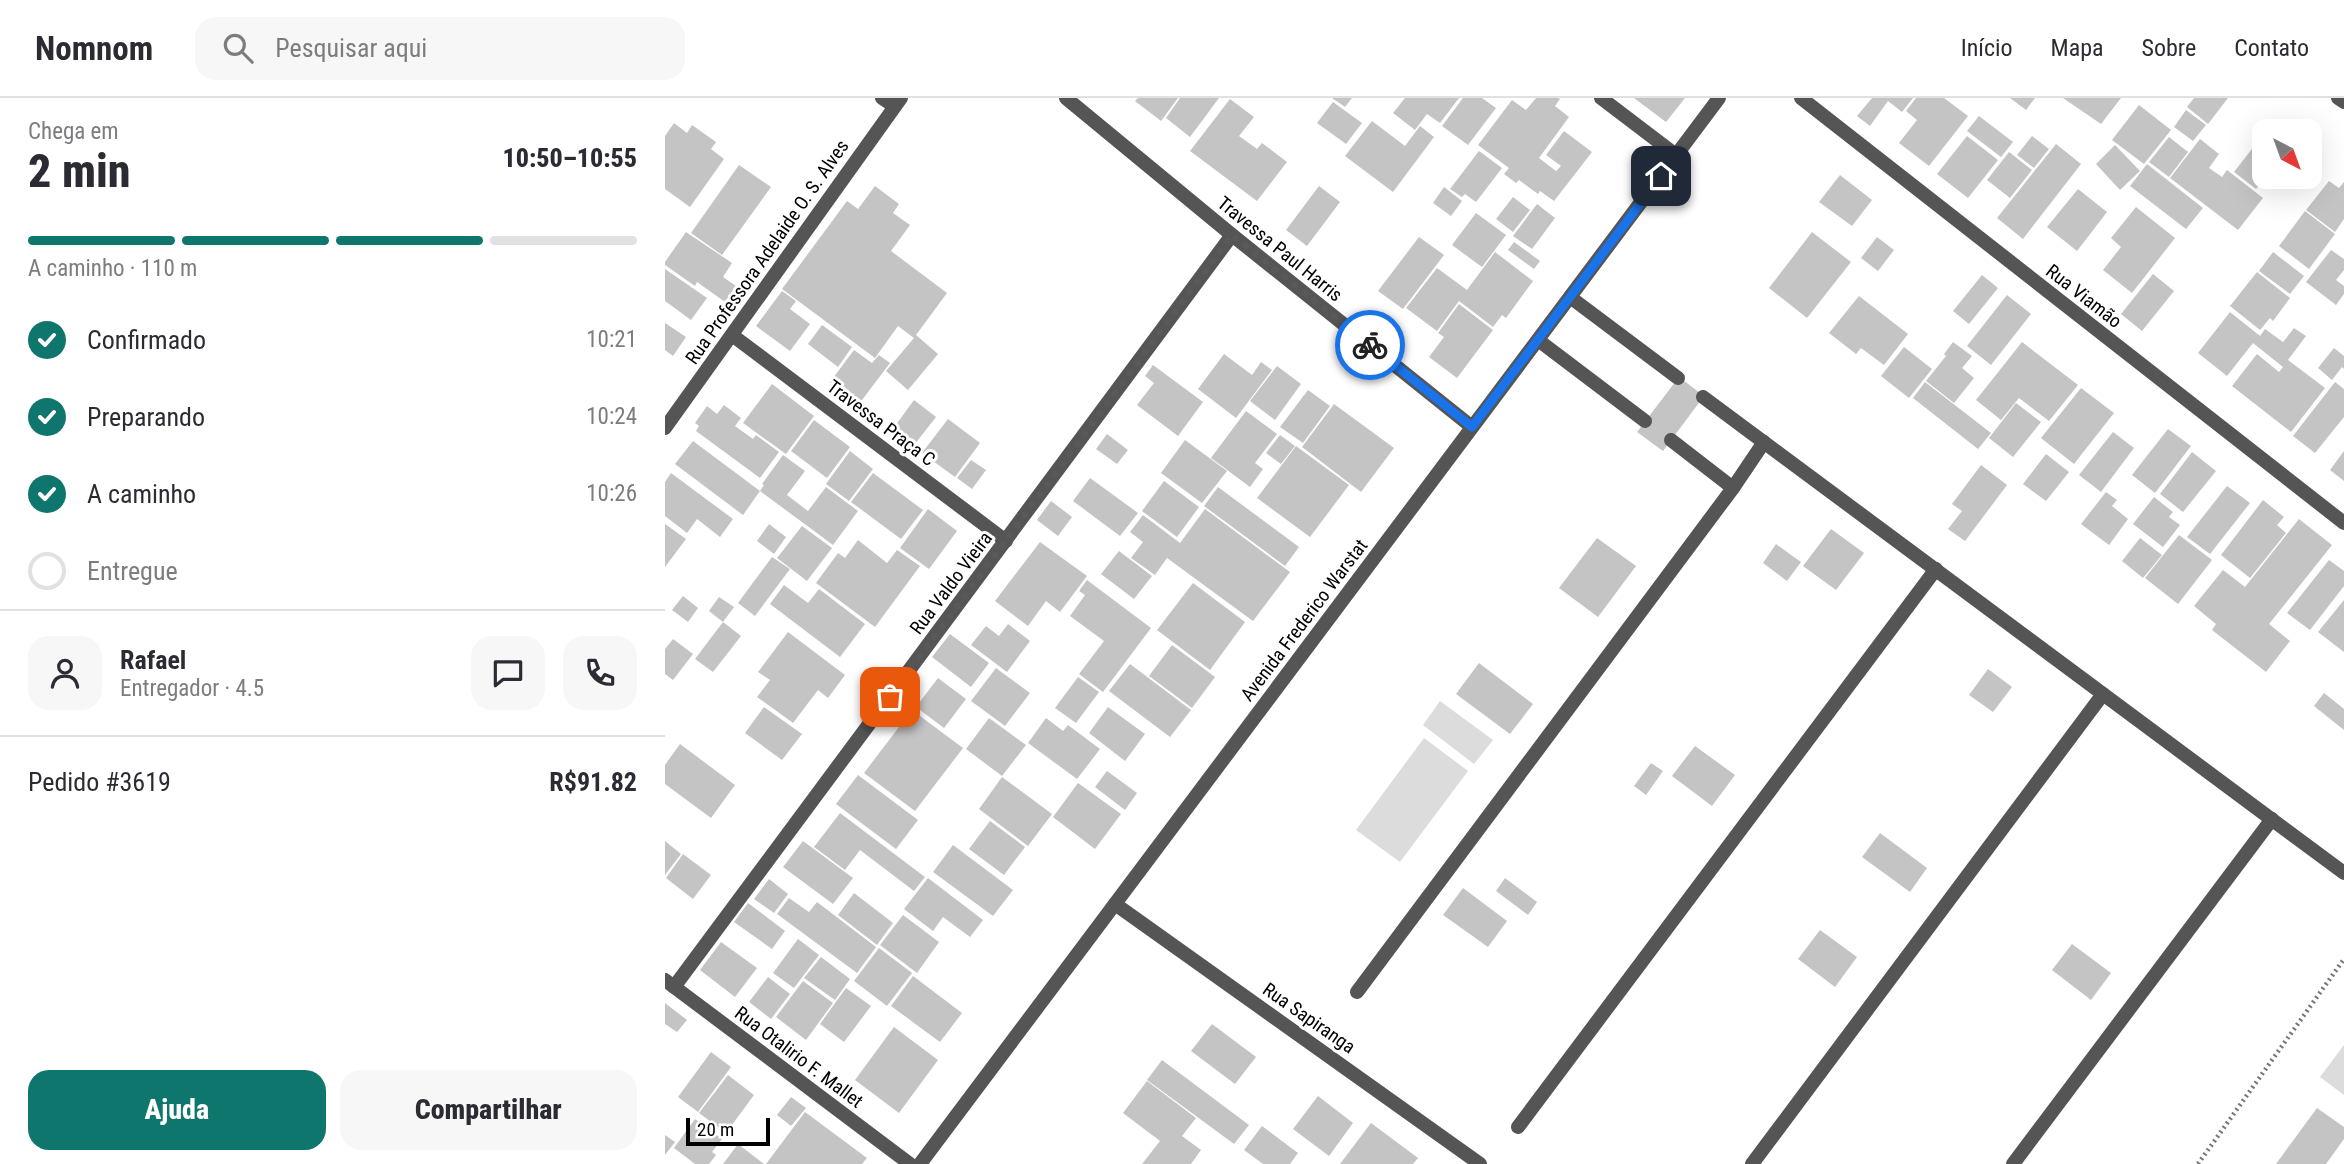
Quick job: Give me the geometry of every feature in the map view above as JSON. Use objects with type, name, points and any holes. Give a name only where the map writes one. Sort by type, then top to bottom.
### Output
[{"type":"street","name":"Travessa Paul Harris","points":[[1066,98],[1472,427]]},
{"type":"street","points":[[1601,98],[1676,155]]},
{"type":"street","name":"Avenida Frederico Warstat","points":[[920,1164],[1719,98]]},
{"type":"street","name":"Rua Viamão","points":[[1801,98],[2344,523]]},
{"type":"street","points":[[2338,98],[2344,102]]},
{"type":"street","name":"Rua Professora Adelaide O. S. Alves","points":[[665,428],[892,101]]},
{"type":"street","name":"Rua Valdo Vieira","points":[[670,984],[1006,541],[1232,235]]},
{"type":"street","points":[[1570,297],[1678,378]]},
{"type":"street","name":"Travessa Praça C","points":[[731,335],[1006,541]]},
{"type":"street","points":[[1538,340],[1645,421]]},
{"type":"street","points":[[1703,397],[2344,873]]},
{"type":"street","points":[[1671,440],[1733,488]]},
{"type":"street","points":[[1357,992],[1733,488],[1764,442]]},
{"type":"street","points":[[1518,1127],[1936,569]]},
{"type":"street","points":[[1752,1164],[2103,694]]},
{"type":"street","points":[[2013,1164],[2272,819]]},
{"type":"street","name":"Rua Sapiranga","points":[[1115,904],[1464,1159],[1480,1164]]},
{"type":"street","name":"Rua Otalirio F. Mallet","points":[[670,984],[910,1164]]},
{"type":"path","points":[[2198,1164],[2344,959]]},
{"type":"shaded area","points":[[1440,701],[1493,740],[1474,764],[1423,725]]},
{"type":"shaded area","points":[[1424,738],[1468,771],[1400,862],[1356,830]]},
{"type":"shaded area","points":[[2344,1045],[2344,1095],[2320,1077]]},
{"type":"building","points":[[1138,98],[1178,98],[1161,121],[1135,101]]},
{"type":"building","points":[[1180,98],[1219,98],[1190,137],[1166,118]]},
{"type":"building","points":[[1332,98],[1352,98],[1345,107]]},
{"type":"building","points":[[1405,98],[1459,98],[1440,123],[1427,114],[1415,130],[1393,113]]},
{"type":"building","points":[[1463,98],[1482,98],[1496,108],[1468,145],[1442,126]]},
{"type":"building","points":[[1536,98],[1560,99],[1555,106],[1569,117],[1539,158],[1556,171],[1561,166],[1546,155],[1564,131],[1592,152],[1554,201],[1540,191],[1538,194],[1519,180],[1516,183],[1504,174],[1509,168],[1478,145],[1512,100],[1526,110]]},
{"type":"building","points":[[1634,98],[1685,98],[1666,122]]},
{"type":"building","points":[[1872,98],[1913,98],[1902,112],[1888,101],[1870,126],[1857,116]]},
{"type":"building","points":[[1916,98],[1944,98],[1968,116],[1929,166],[1899,143],[1917,120],[1906,111]]},
{"type":"building","points":[[2010,98],[2035,98],[2026,110]]},
{"type":"building","points":[[2063,98],[2121,98],[2101,124]]},
{"type":"building","points":[[2194,98],[2228,98],[2208,124],[2187,107]]},
{"type":"building","points":[[1230,99],[1254,117],[1239,136],[1257,149],[1262,143],[1287,162],[1257,201],[1190,151]]},
{"type":"building","points":[[1333,102],[1362,123],[1346,144],[1317,123]]},
{"type":"building","points":[[2139,105],[2171,130],[2144,164],[2112,140]]},
{"type":"building","points":[[2186,110],[2206,125],[2193,141],[2174,127]]},
{"type":"building","points":[[1979,116],[2013,142],[2001,157],[1967,131]]},
{"type":"building","points":[[1372,121],[1405,146],[1420,126],[1434,137],[1393,192],[1345,156]]},
{"type":"building","points":[[674,123],[687,133],[692,125],[716,142],[711,149],[724,159],[690,207],[665,189],[665,136]]},
{"type":"building","points":[[1967,136],[1998,160],[1968,198],[1937,174]]},
{"type":"building","points":[[2032,136],[2049,149],[2034,168],[2017,155]]},
{"type":"building","points":[[2169,137],[2188,152],[2169,177],[2149,162]]},
{"type":"building","points":[[2200,139],[2219,154],[2209,168],[2222,177],[2227,170],[2263,198],[2238,230],[2170,178]]},
{"type":"building","points":[[2056,144],[2081,164],[2023,239],[1997,218]]},
{"type":"building","points":[[2115,145],[2140,171],[2120,190],[2096,164]]},
{"type":"building","points":[[2252,149],[2252,186],[2234,172]]},
{"type":"building","points":[[1479,151],[1502,168],[1476,202],[1465,194],[1462,197],[1450,189]]},
{"type":"building","points":[[2009,152],[2032,170],[2010,198],[1987,180]]},
{"type":"building","points":[[2147,164],[2203,208],[2186,229],[2130,186]]},
{"type":"building","points":[[739,165],[771,187],[722,255],[691,233]]},
{"type":"building","points":[[1840,175],[1872,200],[1852,226],[1819,202]]},
{"type":"building","points":[[2329,181],[2339,188],[2344,182],[2344,219],[2335,232],[2306,210]]},
{"type":"building","points":[[875,186],[899,204],[893,213],[910,225],[891,251],[947,293],[916,335],[938,354],[908,390],[886,371],[914,338],[898,326],[875,358],[782,289],[847,201],[858,209]]},
{"type":"building","points":[[1319,186],[1340,202],[1307,246],[1286,230]]},
{"type":"building","points":[[1444,187],[1462,201],[1451,216],[1433,203]]},
{"type":"building","points":[[2078,189],[2107,212],[2077,251],[2047,227]]},
{"type":"building","points":[[1513,197],[1530,210],[1513,232],[1496,219]]},
{"type":"building","points":[[1537,204],[1555,218],[1532,249],[1513,236]]},
{"type":"building","points":[[2136,207],[2175,238],[2132,293],[2103,270],[2121,247],[2111,238]]},
{"type":"building","points":[[2305,211],[2335,234],[2309,269],[2279,246]]},
{"type":"building","points":[[1476,213],[1506,235],[1482,267],[1452,245]]},
{"type":"building","points":[[686,232],[732,263],[723,277],[736,286],[725,302],[697,282],[695,286],[665,265]]},
{"type":"building","points":[[1812,232],[1851,262],[1807,318],[1769,288]]},
{"type":"building","points":[[1419,237],[1444,255],[1403,309],[1378,291]]},
{"type":"building","points":[[1877,237],[1894,250],[1878,271],[1861,258]]},
{"type":"building","points":[[1514,242],[1540,261],[1534,269],[1508,250]]},
{"type":"building","points":[[2331,250],[2344,259],[2344,270],[2336,280],[2344,286],[2344,294],[2336,305],[2306,282]]},
{"type":"building","points":[[1495,252],[1533,281],[1506,318],[1502,315],[1493,327],[1459,301],[1437,331],[1406,308],[1437,268],[1467,290]]},
{"type":"building","points":[[2273,252],[2304,276],[2290,294],[2259,271]]},
{"type":"building","points":[[665,269],[707,298],[691,320],[665,301]]},
{"type":"building","points":[[2257,272],[2290,298],[2273,321],[2270,318],[2260,330],[2230,306]]},
{"type":"building","points":[[2153,274],[2174,291],[2142,331],[2121,314]]},
{"type":"building","points":[[1982,275],[1998,288],[1969,324],[1953,311]]},
{"type":"building","points":[[782,291],[796,301],[790,309],[810,324],[790,351],[756,326]]},
{"type":"building","points":[[2007,295],[2031,314],[1991,365],[1967,346]]},
{"type":"building","points":[[1859,296],[1908,334],[1884,365],[1861,348],[1856,354],[1829,333]]},
{"type":"building","points":[[1459,304],[1493,330],[1457,378],[1429,357],[1444,337],[1438,333]]},
{"type":"building","points":[[2230,312],[2260,336],[2265,329],[2283,342],[2294,328],[2306,336],[2288,360],[2325,388],[2291,432],[2232,386],[2257,354],[2279,372],[2283,367],[2253,343],[2227,376],[2198,353]]},
{"type":"building","points":[[665,323],[686,337],[673,356],[665,350]]},
{"type":"building","points":[[822,325],[852,347],[838,367],[808,344]]},
{"type":"building","points":[[1953,342],[1972,356],[1962,368],[1974,378],[1954,403],[1926,381],[1946,356],[1944,354]]},
{"type":"building","points":[[2022,342],[2078,385],[2049,421],[2019,398],[2001,420],[1976,400]]},
{"type":"building","points":[[1904,347],[1932,369],[1909,398],[1881,376]]},
{"type":"building","points":[[2334,348],[2344,356],[2344,369],[2342,367],[2332,380],[2318,368]]},
{"type":"building","points":[[854,350],[872,363],[879,355],[890,363],[859,404],[830,382]]},
{"type":"building","points":[[1224,354],[1252,375],[1261,362],[1272,370],[1236,418],[1198,389]]},
{"type":"building","points":[[1153,365],[1203,402],[1178,436],[1137,405],[1154,383],[1145,376]]},
{"type":"building","points":[[1277,366],[1301,384],[1275,420],[1250,401]]},
{"type":"building","points":[[1679,377],[1704,396],[1663,451],[1637,432]]},
{"type":"building","points":[[1925,382],[1991,433],[1978,449],[1913,398]]},
{"type":"building","points":[[2335,382],[2344,389],[2344,417],[2315,453],[2293,436]]},
{"type":"building","points":[[772,384],[814,416],[786,454],[743,423]]},
{"type":"building","points":[[2081,388],[2114,413],[2074,464],[2041,438]]},
{"type":"building","points":[[1308,390],[1330,406],[1303,443],[1280,427]]},
{"type":"building","points":[[914,400],[936,417],[911,449],[890,433]]},
{"type":"building","points":[[2016,403],[2041,422],[2013,457],[1989,438]]},
{"type":"building","points":[[1334,404],[1394,448],[1361,492],[1302,447]]},
{"type":"building","points":[[724,405],[741,418],[735,426],[753,439],[756,435],[779,452],[760,478],[696,431],[699,426],[695,423],[707,406],[717,414]]},
{"type":"building","points":[[1246,411],[1277,434],[1255,463],[1263,469],[1250,487],[1211,458]]},
{"type":"building","points":[[948,419],[980,443],[955,477],[922,453]]},
{"type":"building","points":[[814,420],[850,447],[827,478],[791,451]]},
{"type":"building","points":[[2168,429],[2191,446],[2155,493],[2132,475]]},
{"type":"building","points":[[2113,432],[2134,448],[2101,492],[2079,475]]},
{"type":"building","points":[[1107,434],[1128,450],[1117,464],[1096,449]]},
{"type":"building","points":[[1280,435],[1295,446],[1281,464],[1266,453]]},
{"type":"building","points":[[1185,440],[1227,471],[1202,503],[1161,473]]},
{"type":"building","points":[[693,441],[760,491],[743,515],[675,464]]},
{"type":"building","points":[[1296,446],[1349,485],[1310,537],[1257,498]]},
{"type":"building","points":[[850,451],[873,469],[849,501],[826,484]]},
{"type":"building","points":[[2344,451],[2344,481],[2330,470]]},
{"type":"building","points":[[2192,452],[2216,471],[2183,512],[2160,494]]},
{"type":"building","points":[[2046,454],[2069,472],[2046,501],[2023,484]]},
{"type":"building","points":[[783,455],[805,471],[787,495],[808,511],[826,487],[858,511],[833,545],[760,491]]},
{"type":"building","points":[[971,460],[986,470],[972,489],[957,478]]},
{"type":"building","points":[[1981,465],[2007,485],[1965,541],[1948,529],[1962,511],[1952,504]]},
{"type":"building","points":[[671,473],[733,519],[720,537],[697,519],[687,533],[665,516],[665,482]]},
{"type":"building","points":[[873,473],[923,510],[901,539],[851,502]]},
{"type":"building","points":[[1090,478],[1138,513],[1120,536],[1073,501]]},
{"type":"building","points":[[1164,481],[1199,507],[1177,537],[1142,511]]},
{"type":"building","points":[[2227,486],[2250,503],[2210,554],[2187,537]]},
{"type":"building","points":[[1218,487],[1299,547],[1285,566],[1204,506]]},
{"type":"building","points":[[2106,492],[2117,500],[2112,506],[2128,519],[2109,545],[2081,524]]},
{"type":"building","points":[[2154,497],[2173,512],[2169,517],[2180,525],[2163,547],[2133,524]]},
{"type":"building","points":[[2263,500],[2284,517],[2277,525],[2286,533],[2250,578],[2221,555]]},
{"type":"building","points":[[1051,501],[1072,517],[1058,536],[1037,520]]},
{"type":"building","points":[[928,509],[957,531],[929,569],[900,548]]},
{"type":"building","points":[[1205,509],[1290,572],[1253,621],[1167,558],[1155,575],[1131,558],[1143,542],[1130,532],[1143,515],[1180,543]]},
{"type":"building","points":[[2299,519],[2332,545],[2269,624],[2290,641],[2266,672],[2212,630],[2216,624],[2194,606],[2223,570],[2245,587]]},
{"type":"building","points":[[665,524],[686,539],[665,567]]},
{"type":"building","points":[[769,524],[786,537],[774,554],[757,541]]},
{"type":"building","points":[[802,526],[832,548],[807,581],[777,558]]},
{"type":"building","points":[[1831,529],[1864,553],[1836,590],[1803,566]]},
{"type":"building","points":[[2179,535],[2212,560],[2178,604],[2145,578]]},
{"type":"building","points":[[1597,538],[1636,566],[1598,617],[1559,588]]},
{"type":"building","points":[[2140,538],[2162,555],[2143,578],[2122,561]]},
{"type":"building","points":[[858,540],[887,563],[897,550],[920,566],[875,627],[816,583],[838,553],[845,558]]},
{"type":"building","points":[[1040,542],[1087,576],[1060,612],[1046,601],[1028,626],[995,601]]},
{"type":"building","points":[[1776,544],[1801,562],[1787,581],[1763,563]]},
{"type":"building","points":[[1119,551],[1152,576],[1134,599],[1101,574]]},
{"type":"building","points":[[772,557],[790,569],[755,616],[738,603]]},
{"type":"building","points":[[2329,560],[2344,571],[2344,586],[2310,630],[2287,613]]},
{"type":"building","points":[[1087,580],[1151,628],[1103,692],[1079,674],[1104,641],[1070,616],[1085,595],[1079,591]]},
{"type":"building","points":[[1193,583],[1245,622],[1210,670],[1157,630]]},
{"type":"building","points":[[784,585],[808,603],[819,589],[865,624],[840,657],[770,604]]},
{"type":"building","points":[[683,596],[698,608],[688,622],[672,610]]},
{"type":"building","points":[[719,597],[734,607],[723,622],[709,611]]},
{"type":"building","points":[[2344,600],[2344,652],[2318,632]]},
{"type":"building","points":[[723,622],[741,636],[713,672],[695,659]]},
{"type":"building","points":[[1008,624],[1030,641],[1007,672],[971,645],[986,626],[999,636]]},
{"type":"building","points":[[788,632],[845,675],[828,698],[818,690],[793,723],[757,697],[770,680],[758,672]]},
{"type":"building","points":[[950,634],[989,663],[971,687],[932,657]]},
{"type":"building","points":[[673,639],[693,654],[673,680],[665,674],[665,649]]},
{"type":"building","points":[[1172,645],[1215,677],[1192,708],[1149,676]]},
{"type":"building","points":[[1479,663],[1533,704],[1510,734],[1456,694]]},
{"type":"building","points":[[1130,664],[1191,710],[1170,737],[1109,691]]},
{"type":"building","points":[[996,668],[1030,693],[1005,726],[971,701]]},
{"type":"building","points":[[1988,669],[2012,687],[1993,712],[1969,695]]},
{"type":"building","points":[[1078,677],[1099,692],[1076,723],[1055,708]]},
{"type":"building","points":[[938,678],[966,699],[944,728],[916,707]]},
{"type":"building","points":[[2324,693],[2344,709],[2344,730],[2314,706]]},
{"type":"building","points":[[764,707],[802,734],[782,760],[745,733]]},
{"type":"building","points":[[1108,707],[1145,734],[1125,761],[1089,733]]},
{"type":"building","points":[[912,710],[963,748],[915,811],[864,773]]},
{"type":"building","points":[[989,718],[1026,745],[1002,776],[966,749]]},
{"type":"building","points":[[1046,718],[1063,731],[1068,725],[1100,749],[1077,779],[1028,743]]},
{"type":"building","points":[[680,744],[735,785],[711,818],[665,784],[665,765]]},
{"type":"building","points":[[1695,746],[1735,775],[1712,806],[1672,776]]},
{"type":"building","points":[[1651,763],[1663,771],[1646,795],[1634,786]]},
{"type":"building","points":[[1107,771],[1137,793],[1125,810],[1095,787]]},
{"type":"building","points":[[858,775],[918,820],[896,849],[836,804]]},
{"type":"building","points":[[1002,777],[1052,814],[1028,846],[979,809]]},
{"type":"building","points":[[1078,783],[1121,814],[1095,849],[1053,817]]},
{"type":"building","points":[[840,813],[925,877],[914,891],[860,850],[845,870],[814,847]]},
{"type":"building","points":[[990,821],[1025,847],[1004,875],[969,849]]},
{"type":"building","points":[[1880,833],[1927,868],[1910,892],[1862,857]]},
{"type":"building","points":[[665,841],[681,854],[665,875]]},
{"type":"building","points":[[803,841],[853,878],[833,904],[783,867]]},
{"type":"building","points":[[953,845],[1013,890],[993,916],[933,872]]},
{"type":"building","points":[[683,854],[711,875],[693,899],[666,878]]},
{"type":"building","points":[[928,878],[983,920],[970,937],[943,917],[933,931],[904,909]]},
{"type":"building","points":[[1505,878],[1537,902],[1528,915],[1496,891]]},
{"type":"building","points":[[769,879],[788,894],[774,913],[754,899]]},
{"type":"building","points":[[1463,888],[1507,921],[1488,947],[1443,915]]},
{"type":"building","points":[[854,893],[893,923],[877,945],[838,915]]},
{"type":"building","points":[[789,898],[809,912],[817,902],[876,947],[857,973],[777,914]]},
{"type":"building","points":[[748,903],[785,931],[772,949],[734,922]]},
{"type":"building","points":[[903,915],[939,942],[917,973],[880,945]]},
{"type":"building","points":[[1820,930],[1857,957],[1835,987],[1798,959]]},
{"type":"building","points":[[798,939],[819,955],[794,988],[773,973]]},
{"type":"building","points":[[721,942],[757,968],[735,997],[700,970]]},
{"type":"building","points":[[2072,944],[2111,973],[2091,1000],[2052,970]]},
{"type":"building","points":[[879,948],[912,973],[887,1006],[854,981]]},
{"type":"building","points":[[821,957],[850,979],[835,1000],[804,978]]},
{"type":"building","points":[[913,976],[962,1013],[940,1042],[891,1006]]},
{"type":"building","points":[[768,977],[790,994],[771,1019],[749,1002]]},
{"type":"building","points":[[803,981],[833,1003],[806,1040],[776,1017]]},
{"type":"building","points":[[846,988],[871,1006],[844,1042],[820,1024]]},
{"type":"building","points":[[665,1003],[687,1020],[677,1032],[665,1024]]},
{"type":"building","points":[[1212,1024],[1256,1057],[1235,1084],[1191,1051]]},
{"type":"building","points":[[894,1027],[938,1060],[899,1113],[855,1080]]},
{"type":"building","points":[[711,1052],[731,1067],[698,1112],[678,1097]]},
{"type":"building","points":[[1162,1060],[1249,1125],[1234,1144],[1147,1080]]},
{"type":"building","points":[[728,1075],[754,1095],[726,1133],[699,1113]]},
{"type":"building","points":[[1147,1081],[1196,1118],[1182,1136],[1201,1150],[1191,1164],[1142,1164],[1160,1141],[1123,1113]]},
{"type":"building","points":[[1318,1096],[1353,1123],[1329,1156],[1293,1129]]},
{"type":"building","points":[[791,1097],[806,1108],[791,1126],[777,1115]]},
{"type":"building","points":[[2317,1108],[2344,1127],[2344,1139],[2326,1164],[2276,1164]]},
{"type":"building","points":[[805,1112],[867,1158],[862,1164],[766,1164]]},
{"type":"building","points":[[695,1119],[722,1139],[712,1152],[716,1155],[709,1164],[695,1164],[674,1148]]},
{"type":"building","points":[[1371,1123],[1418,1158],[1413,1164],[1340,1164]]},
{"type":"building","points":[[1262,1126],[1298,1153],[1290,1164],[1263,1164],[1244,1150]]},
{"type":"building","points":[[665,1135],[675,1142],[665,1155]]},
{"type":"building","points":[[738,1144],[764,1164],[723,1164]]},
{"type":"way so far","points":[[890,697],[1232,235],[1370,345]]},
{"type":"route","points":[[1370,345],[1472,427],[1661,176]]}]
